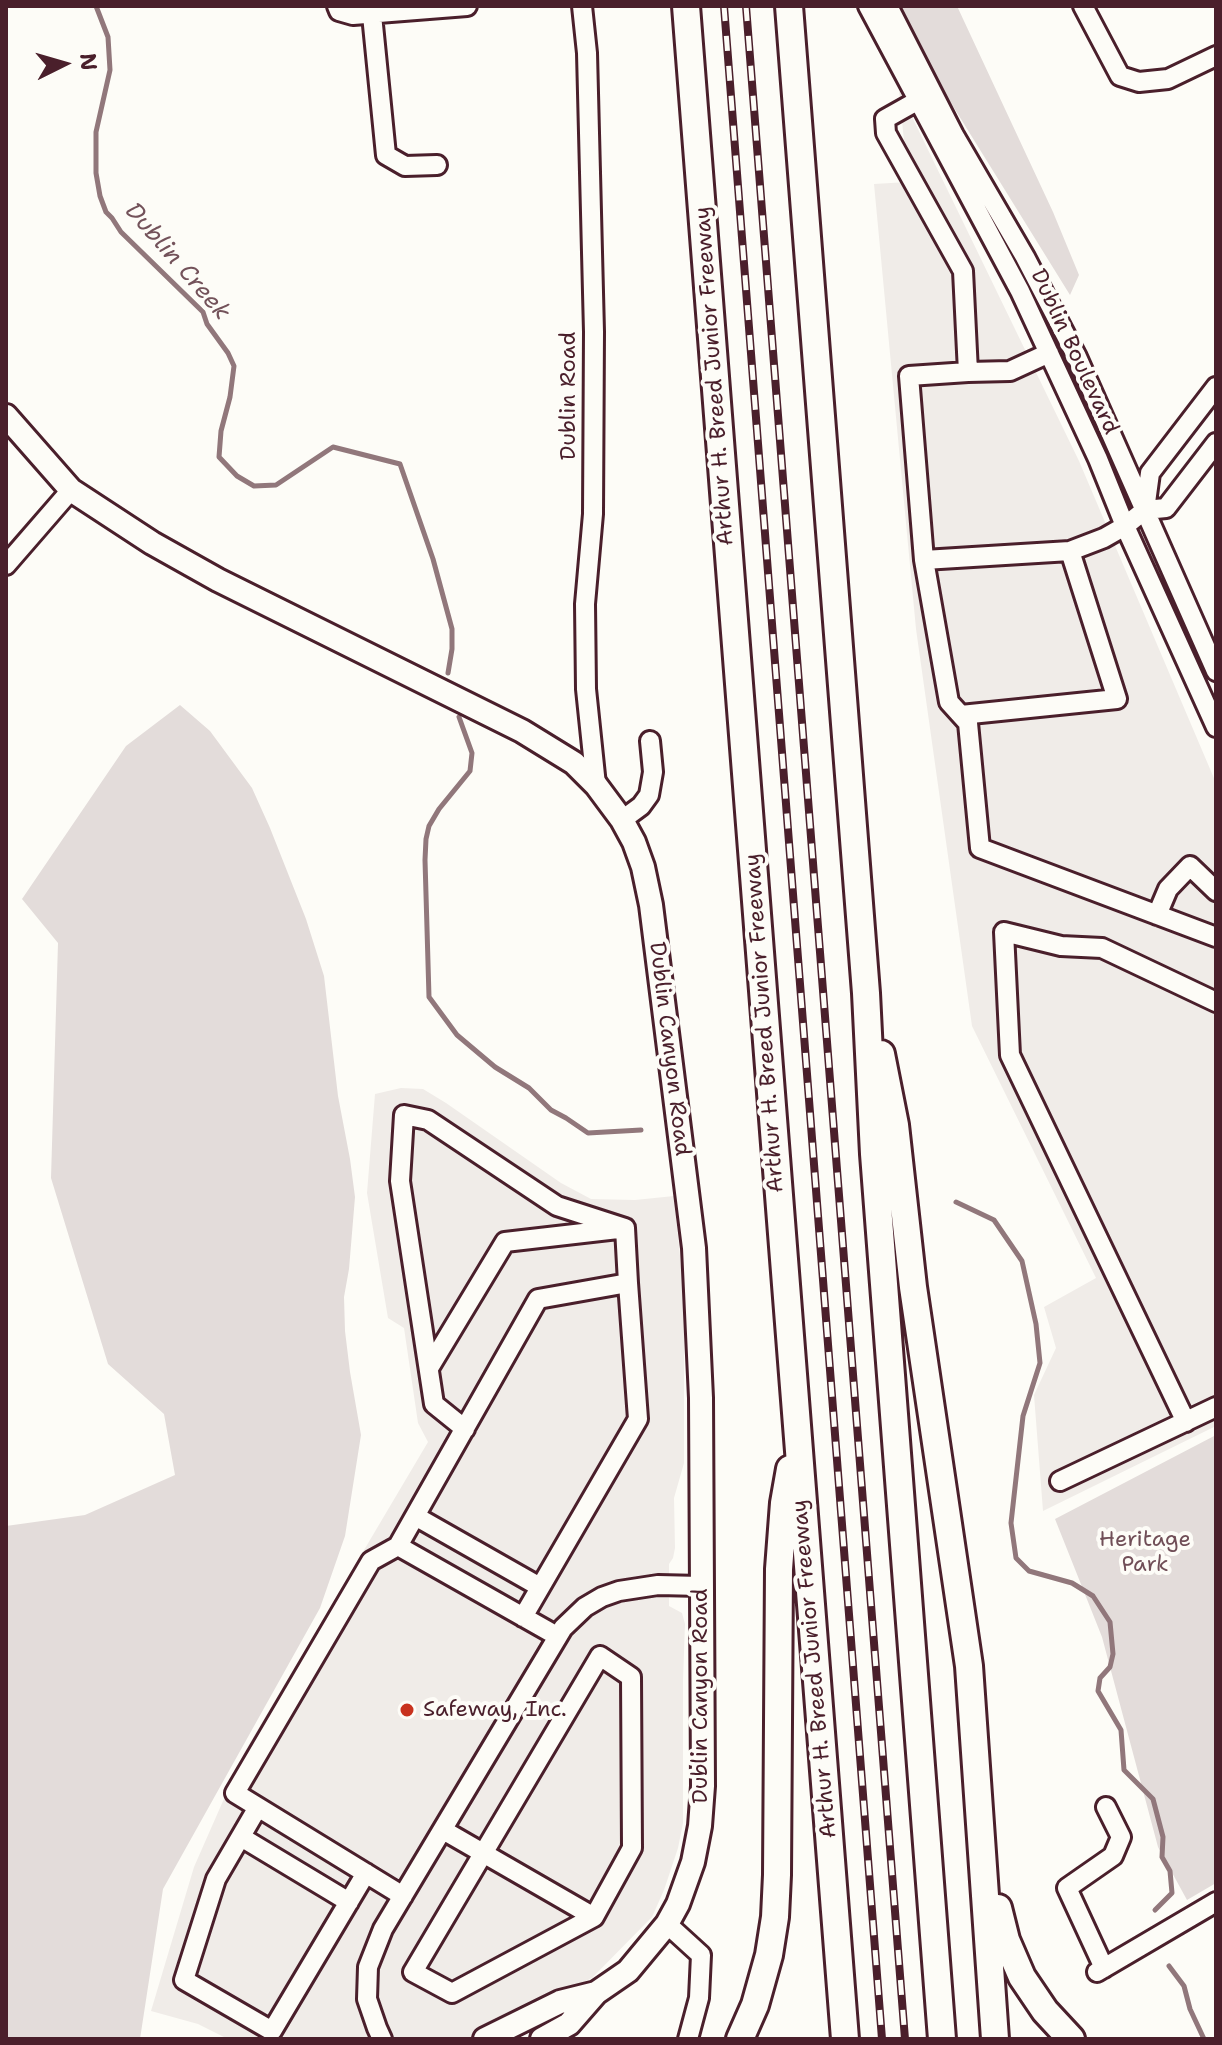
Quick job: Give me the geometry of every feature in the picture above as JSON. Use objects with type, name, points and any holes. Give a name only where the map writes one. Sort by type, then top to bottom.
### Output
[{"type":"highway","name":"Arthur H. Breed Junior Freeway","points":[[686,6],[845,2039]]},
{"type":"highway","points":[[789,6],[866,993],[874,1154],[942,2039]]},
{"type":"highway","points":[[866,993],[895,1125],[913,1287],[969,1666],[995,2039]]},
{"type":"highway","points":[[740,2039],[755,2005],[769,1955],[775,1917],[779,1569],[784,1503],[797,1435]]},
{"type":"highway","points":[[981,1834],[1006,1940],[1022,1977],[1045,2011],[1071,2039]]},
{"type":"main road","name":"Dublin Canyon Road","points":[[6,416],[71,490],[152,543],[218,580],[522,731],[574,763],[596,785],[622,820],[639,854],[649,893],[694,1248],[701,1398],[703,1786],[700,1826],[693,1862],[678,1904],[667,1924],[628,1971],[596,1993],[569,2024],[542,2039]]},
{"type":"main road","name":"Dublin Canyon Road","points":[[485,2039],[560,2002],[596,1993]]},
{"type":"street","points":[[337,6],[339,11],[353,15],[467,6]]},
{"type":"street","name":"Dublin Road","points":[[582,6],[587,53],[594,332],[593,514],[585,604],[586,689],[596,785]]},
{"type":"street","name":"Dublin Boulevard","points":[[868,6],[1020,291],[1216,727]]},
{"type":"street","name":"Dublin Boulevard","points":[[888,6],[954,135],[1025,257],[1071,345],[1216,671]]},
{"type":"street","points":[[1083,6],[1120,76],[1139,82],[1168,79],[1216,56]]},
{"type":"street","points":[[372,15],[386,155],[405,166],[437,165]]},
{"type":"street","points":[[917,101],[885,119],[886,133],[963,271],[968,372]]},
{"type":"street","points":[[1049,353],[1010,371],[909,376],[924,560],[949,702],[968,723],[980,848],[1216,937]]},
{"type":"street","points":[[1145,510],[1150,473],[1216,387]]},
{"type":"street","points":[[924,560],[1070,551],[1104,538],[1145,510],[1166,508],[1216,443]]},
{"type":"street","points":[[6,565],[71,490]]},
{"type":"street","points":[[961,715],[1117,699],[1070,551]]},
{"type":"street","points":[[622,820],[641,806],[649,795],[653,772],[650,741]]},
{"type":"street","points":[[1157,915],[1168,889],[1190,866],[1216,891]]},
{"type":"street","points":[[1186,1422],[1010,1055],[1004,932],[1061,946],[1102,948],[1216,1002]]},
{"type":"street","points":[[465,1429],[434,1404],[400,1181],[404,1115],[428,1120],[557,1206],[625,1228]]},
{"type":"street","points":[[523,1617],[638,1419],[625,1228]]},
{"type":"street","points":[[429,1368],[505,1242],[625,1228]]},
{"type":"street","points":[[403,1896],[235,1793],[371,1561],[398,1546],[538,1299],[628,1283]]},
{"type":"street","points":[[1060,1481],[1216,1407]]},
{"type":"street","points":[[415,1516],[540,1587]]},
{"type":"street","points":[[398,1546],[557,1636]]},
{"type":"street","points":[[382,2039],[367,1999],[368,1967],[383,1929],[557,1636],[585,1607],[619,1591],[658,1585],[701,1586]]},
{"type":"street","points":[[600,1656],[631,1677],[632,1848],[594,1917],[452,1993],[413,1972],[600,1656]]},
{"type":"street","points":[[258,1807],[216,1879],[184,1980],[272,2031],[366,1873]]},
{"type":"street","points":[[1106,1807],[1121,1837],[1113,1856],[1067,1888],[1100,1970],[1216,1902]]},
{"type":"street","points":[[443,1830],[594,1917]]},
{"type":"street","points":[[241,1837],[349,1902]]},
{"type":"street","points":[[667,1924],[701,1955],[699,1998],[688,2039]]},
{"type":"shaded area","points":[[899,90],[1079,461],[1216,783],[1216,1426],[1043,1511],[1034,1395],[1056,1348],[1044,1307],[1096,1278],[972,1026],[916,629],[874,184],[908,182]]},
{"type":"shaded area","points":[[401,1088],[423,1089],[561,1183],[591,1199],[635,1200],[674,1196],[682,1276],[684,1463],[674,1498],[675,1548],[669,1564],[669,1606],[682,1613],[685,1624],[683,1823],[678,1848],[652,1917],[592,1978],[467,2039],[228,2039],[198,2024],[151,2011],[194,1867],[245,1751],[428,1442],[418,1423],[404,1328],[388,1318],[367,1193],[375,1094]]},
{"type":"green space","points":[[898,6],[957,6],[1079,275],[1070,295],[907,32]]},
{"type":"green space","points":[[180,705],[210,731],[252,788],[306,919],[324,976],[338,1096],[355,1197],[344,1297],[350,1372],[361,1435],[345,1536],[320,1608],[163,1889],[140,2039],[6,2039],[6,1526],[85,1515],[175,1475],[164,1414],[108,1364],[51,1178],[58,943],[22,899],[126,746]]},
{"type":"green space","name":"Heritage Park","points":[[1216,1435],[1216,1883],[1187,1900],[1158,1847],[1102,1637],[1055,1519]]},
{"type":"waterway","name":"Dublin Creek","points":[[96,6],[108,37],[110,70],[96,132],[96,173],[100,196],[106,212],[121,232],[203,312],[207,324],[234,366],[219,457],[237,476],[254,486],[276,485],[333,447],[400,464],[433,559],[452,629],[448,673]]},
{"type":"waterway","name":"Dublin Creek","points":[[459,717],[472,753],[470,771],[439,809],[429,826],[426,839],[429,997],[457,1035],[495,1067],[529,1088],[551,1110],[588,1133],[641,1130]]},
{"type":"waterway","name":"Dublin Creek","points":[[956,1202],[994,1220],[1022,1261],[1036,1324],[1040,1363],[1023,1416],[1011,1523],[1016,1558],[1029,1571],[1072,1583],[1093,1596],[1110,1622],[1113,1654],[1110,1667],[1100,1678],[1098,1691],[1121,1730],[1124,1770],[1153,1799],[1163,1837],[1162,1857],[1170,1871],[1172,1893],[1155,1910]]},
{"type":"waterway","name":"Dublin Creek","points":[[1169,1966],[1184,1986],[1190,2009],[1204,2039]]},
{"type":"railway","points":[[724,6],[882,2039]]},
{"type":"railway","points":[[746,6],[905,2039]]},
{"type":"place","name":"Safeway, Inc.","points":[[407,1710]]}]
